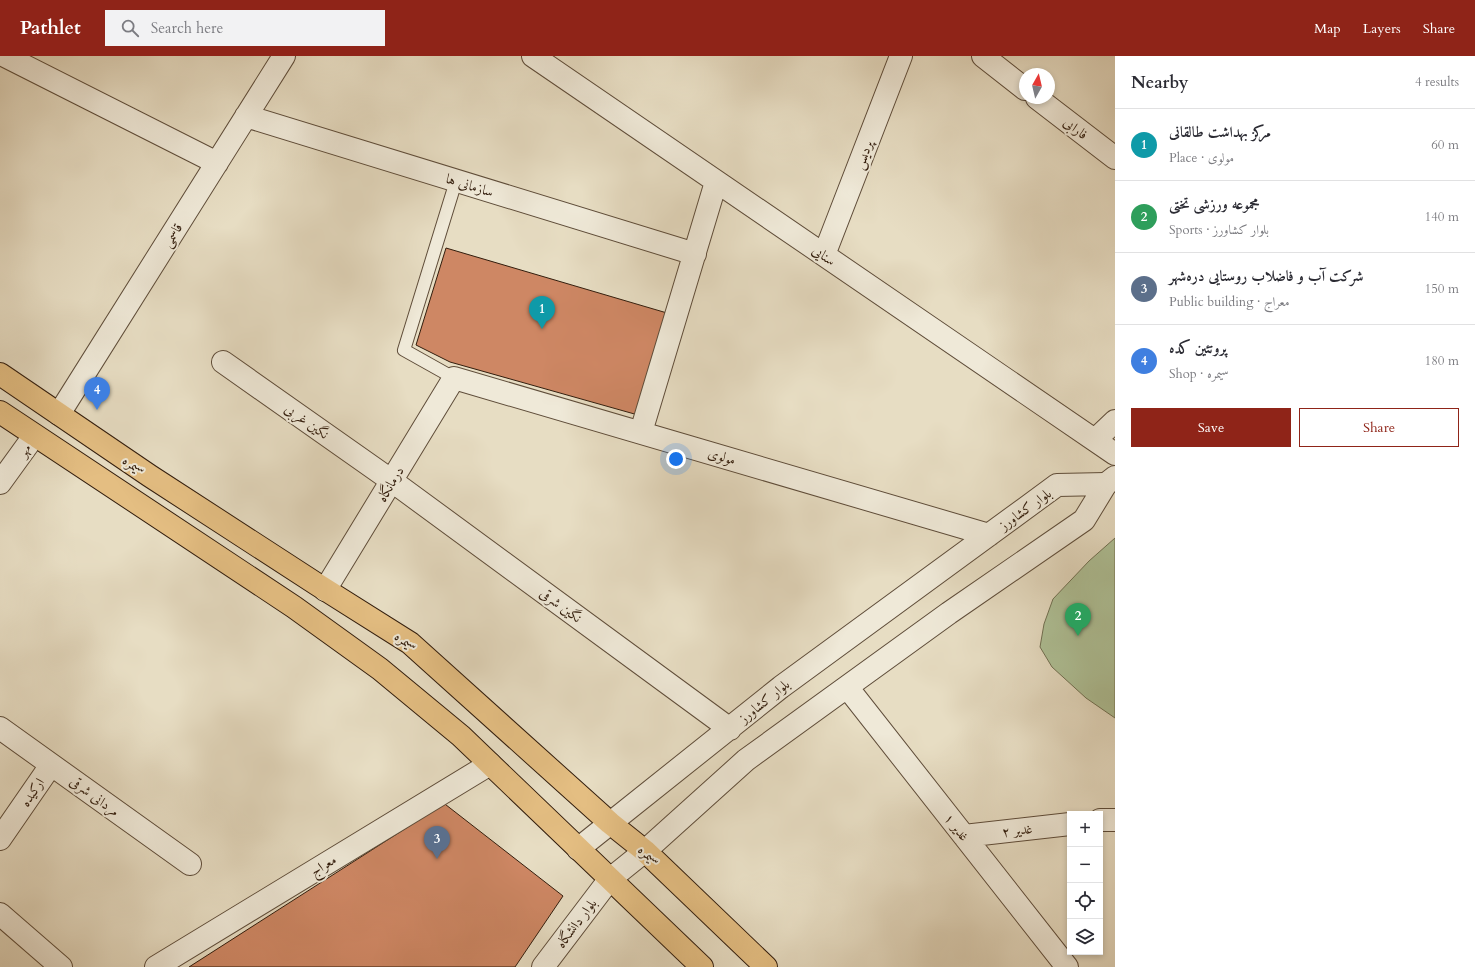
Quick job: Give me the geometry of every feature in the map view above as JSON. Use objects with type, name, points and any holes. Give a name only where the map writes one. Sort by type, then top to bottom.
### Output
[{"type":"main road","name":"سیمره","points":[[0,374],[150,476],[325,590],[410,643],[610,823],[645,851],[766,967]]},
{"type":"main road","points":[[0,412],[34,436],[294,607],[380,669],[461,736],[609,880],[702,967]]},
{"type":"street","points":[[5,56],[217,163]]},
{"type":"street","name":"قاسمی","points":[[59,414],[284,56]]},
{"type":"street","name":"سنایی","points":[[533,56],[1115,454]]},
{"type":"street","name":"پردیس","points":[[824,255],[901,56]]},
{"type":"street","points":[[983,56],[1019,83]]},
{"type":"street","name":"فارابی","points":[[1045,104],[1115,158]]},
{"type":"street","name":"سازمانی ها","points":[[246,116],[695,254]]},
{"type":"street","points":[[641,432],[716,182]]},
{"type":"street","name":"نگین غربی","points":[[223,362],[392,481]]},
{"type":"street","name":"مولوی","points":[[454,378],[989,535]]},
{"type":"street","name":"درمانگاه","points":[[325,590],[454,378]]},
{"type":"street","points":[[1095,440],[1115,421]]},
{"type":"street","name":"مهر","points":[[0,483],[34,436]]},
{"type":"street","name":"بلوار کشاورز","points":[[578,849],[781,687],[1058,485],[1110,480]]},
{"type":"street","name":"بلوار کشاورز","points":[[645,851],[746,760],[949,613],[1084,520],[1110,480]]},
{"type":"street","name":"نگین شرقی","points":[[392,481],[730,729]]},
{"type":"street","name":"غدیر ۱","points":[[847,687],[1067,967]]},
{"type":"street","name":"مردانی شرقی","points":[[0,728],[190,864]]},
{"type":"street","name":"معراج","points":[[156,967],[490,764]]},
{"type":"street","name":"ارکیده","points":[[0,839],[51,765]]},
{"type":"street","points":[[1103,820],[1115,820]]},
{"type":"street","name":"غدیر ۲","points":[[964,836],[1067,824]]},
{"type":"street","name":"بلوار دانشگاه","points":[[542,967],[609,880],[645,851]]},
{"type":"street","points":[[0,914],[61,967]]},
{"type":"lane","points":[[454,378],[404,350],[456,181]]},
{"type":"green space","points":[[1115,538],[1115,718],[1086,698],[1052,667],[1040,647],[1044,624],[1053,599],[1089,561]]},
{"type":"building","points":[[446,248],[667,313],[638,415],[450,362],[416,345]]},
{"type":"building","points":[[441,801],[563,896],[515,967],[189,967],[417,821]]},
{"type":"place","name":"مرکز بهداشت طالقانی","points":[[542,329]]},
{"type":"place","name":"پروتئین کده","points":[[97,410]]},
{"type":"place","name":"مجموعه ورزشی تختی","points":[[1078,636]]},
{"type":"place","name":"شرکت آب و فاضلاب روستایی دره‌شهر","points":[[437,859]]}]
